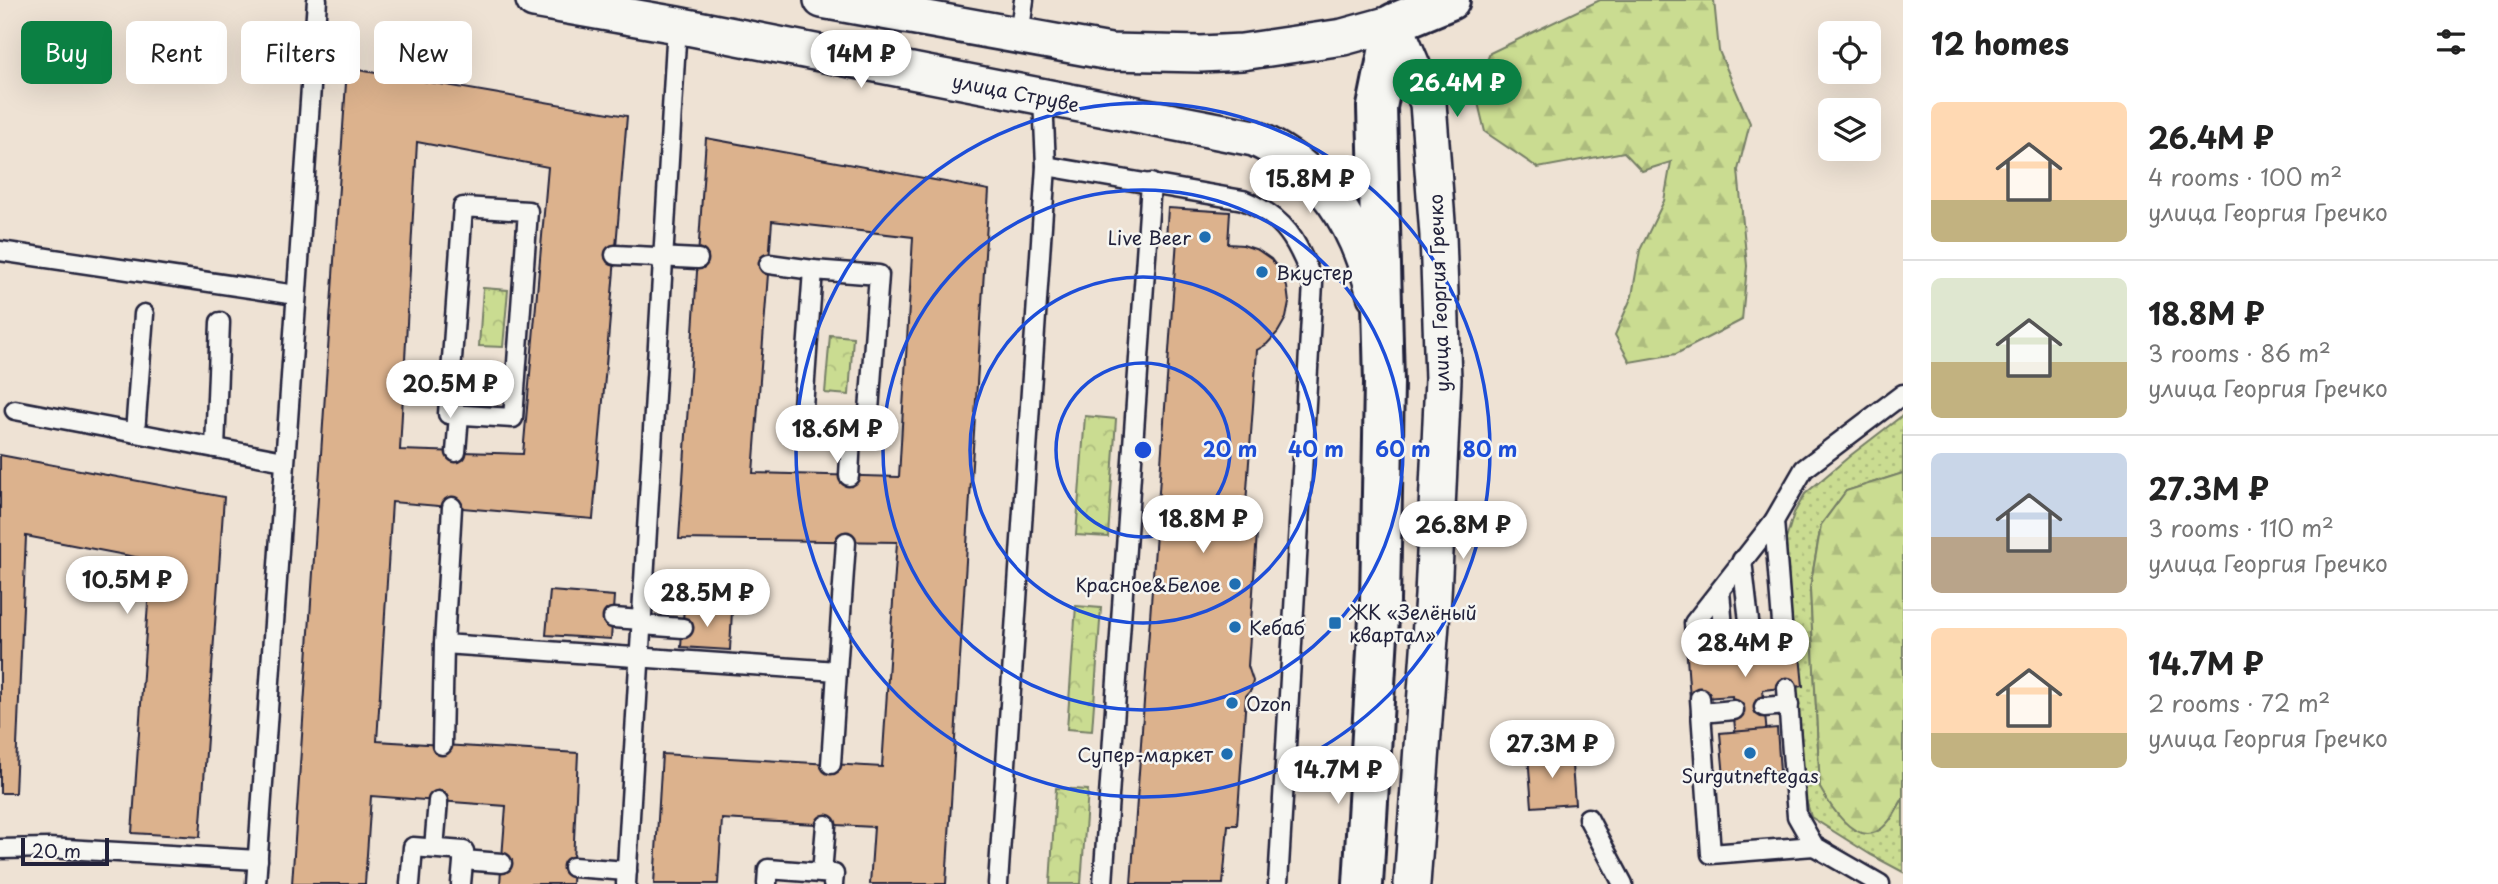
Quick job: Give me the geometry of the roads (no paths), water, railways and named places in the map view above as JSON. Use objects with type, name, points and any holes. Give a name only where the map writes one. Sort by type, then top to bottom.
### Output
[{"type":"street","name":"улица Струве","points":[[534,0],[677,25],[1255,138],[1282,151],[1304,166],[1335,201],[1366,259],[1385,335]]},
{"type":"street","points":[[822,0],[1110,52],[1201,54],[1291,46],[1343,37],[1394,23],[1450,0]]},
{"type":"street","points":[[1363,884],[1380,601],[1385,335],[1377,107],[1394,23]]},
{"type":"street","name":"улица Георгия Гречко","points":[[1394,23],[1428,103],[1438,235],[1443,379],[1433,596],[1412,884]]},
{"type":"lane","points":[[256,884],[317,0]]},
{"type":"lane","points":[[1019,36],[1024,0]]},
{"type":"lane","points":[[573,867],[626,878],[677,25]]},
{"type":"lane","points":[[998,884],[1046,166],[1043,98]]},
{"type":"lane","points":[[1046,166],[1243,200],[1263,208],[1283,224],[1293,239],[1303,256],[1312,283],[1278,884]]},
{"type":"lane","points":[[1103,884],[1151,183]]},
{"type":"lane","points":[[463,207],[528,211],[533,249],[513,418],[459,415],[448,414],[463,207]]},
{"type":"lane","points":[[0,251],[296,295]]},
{"type":"lane","points":[[615,255],[698,260]]},
{"type":"lane","points":[[769,264],[879,275],[867,438],[801,434],[813,270]]},
{"type":"lane","points":[[135,433],[144,314]]},
{"type":"lane","points":[[215,448],[220,322]]},
{"type":"lane","points":[[1696,643],[1694,623],[1774,521],[1804,469],[1903,394]]},
{"type":"lane","points":[[15,410],[284,461]]},
{"type":"lane","points":[[456,452],[459,415]]},
{"type":"lane","points":[[849,476],[851,437]]},
{"type":"lane","points":[[442,745],[444,645],[452,507]]},
{"type":"lane","points":[[1774,521],[1783,636]]},
{"type":"lane","points":[[831,764],[846,542]]},
{"type":"lane","points":[[1742,560],[1751,639]]},
{"type":"lane","points":[[1720,591],[1724,641]]},
{"type":"lane","points":[[613,618],[683,628]]},
{"type":"lane","points":[[444,645],[837,671]]},
{"type":"lane","points":[[1764,708],[1788,696],[1797,816],[1814,846],[1872,882]]},
{"type":"lane","points":[[1731,705],[1700,706],[1711,854],[1814,846]]},
{"type":"lane","points":[[434,848],[438,801]]},
{"type":"lane","points":[[1588,818],[1623,884]]},
{"type":"lane","points":[[767,884],[768,869],[828,878],[826,825]]},
{"type":"lane","points":[[410,884],[413,847],[464,850],[461,884]]},
{"type":"lane","points":[[0,849],[48,848],[258,860]]},
{"type":"lane","points":[[463,860],[502,863]]},
{"type":"place","name":"Live Beer","points":[[1205,237]]},
{"type":"place","name":"Вкустер","points":[[1262,272]]},
{"type":"place","name":"Красное&Белое","points":[[1235,584]]},
{"type":"place","name":"ЖК «Зелёный квартал»","points":[[1335,623]]},
{"type":"place","name":"Кебаб","points":[[1235,627]]},
{"type":"place","name":"Ozon","points":[[1232,703]]},
{"type":"place","name":"Surgutneftegas","points":[[1750,753]]},
{"type":"place","name":"Супер-маркет","points":[[1227,754]]}]
